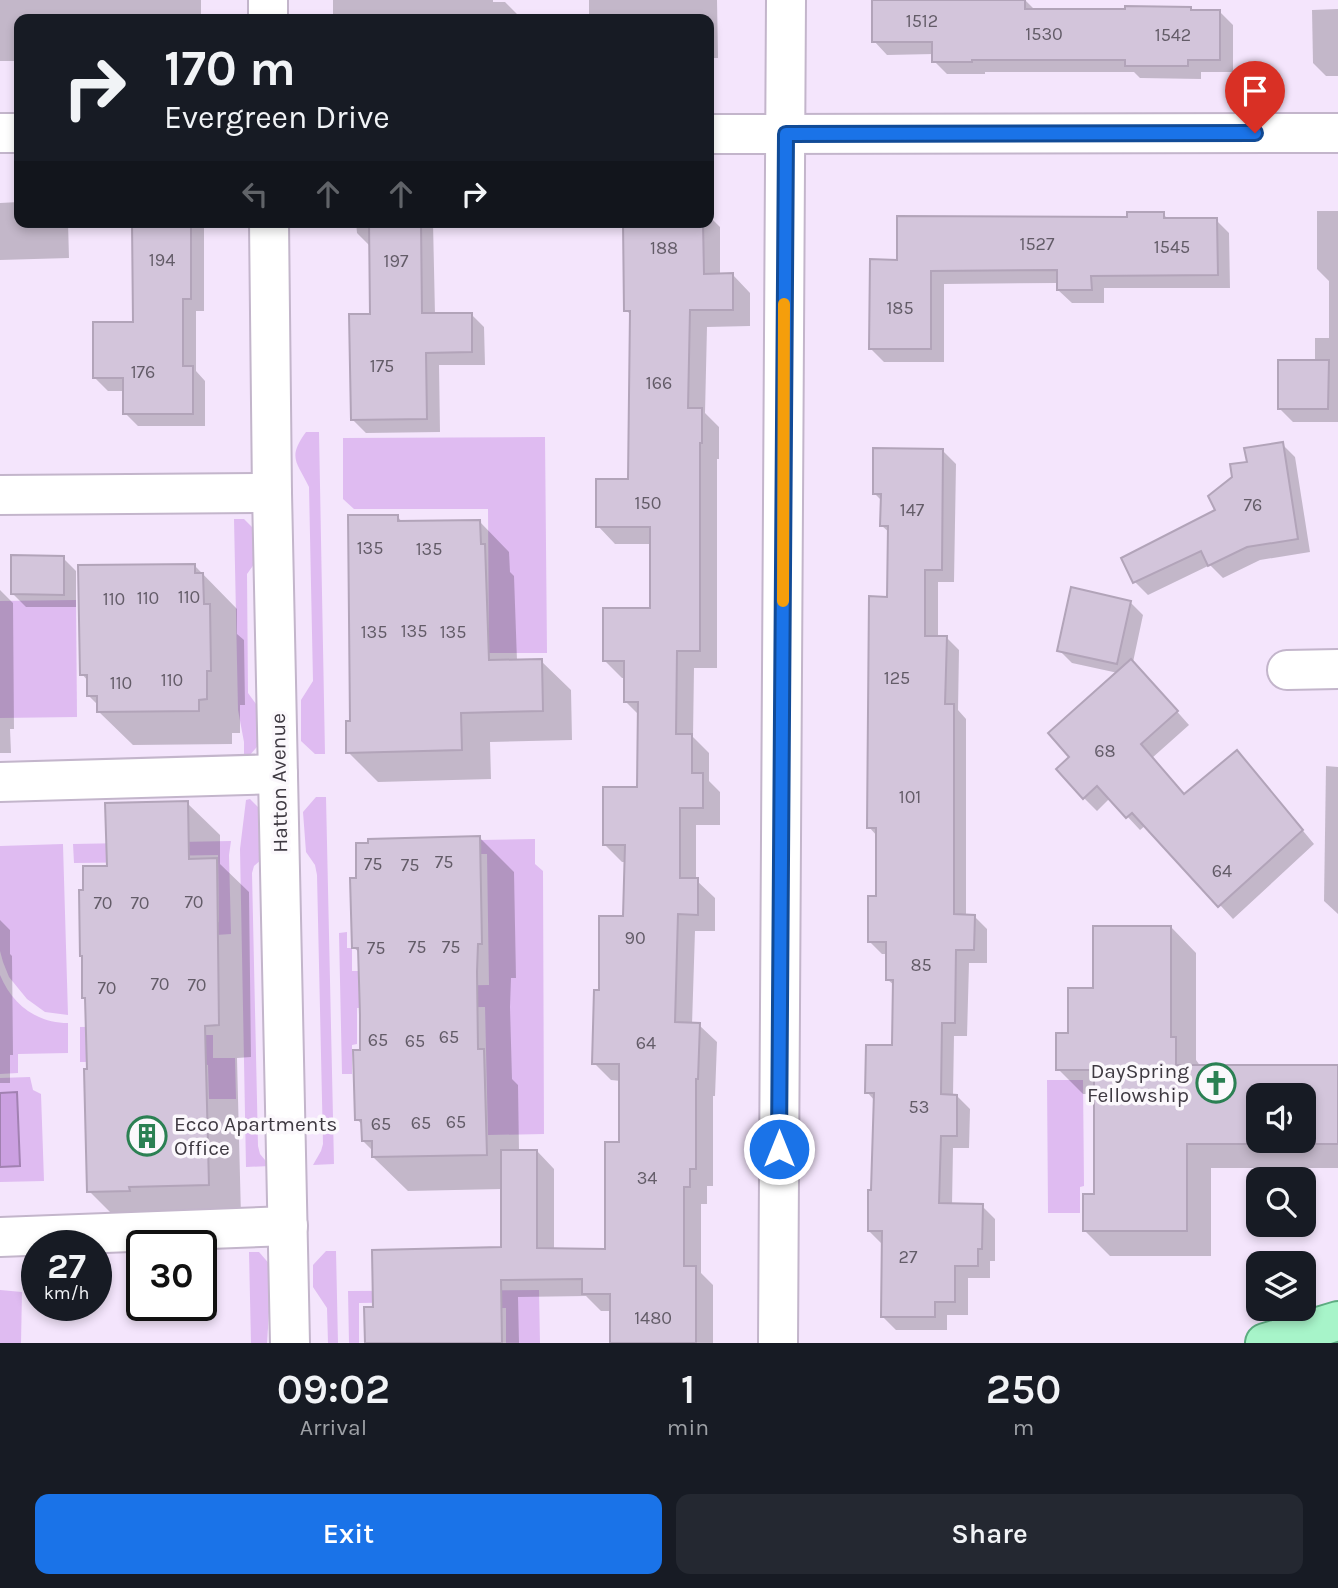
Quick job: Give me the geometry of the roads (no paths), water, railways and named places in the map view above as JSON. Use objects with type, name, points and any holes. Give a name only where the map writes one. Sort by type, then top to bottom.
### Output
[{"type":"main road","points":[[1265,1343],[1338,1321]]},
{"type":"street","points":[[778,1343],[786,0]]},
{"type":"street","points":[[714,134],[1338,133]]},
{"type":"street","name":"Hatton Avenue","points":[[269,228],[290,1343]]},
{"type":"street","points":[[0,495],[272,493]]},
{"type":"street","points":[[1287,670],[1338,669]]},
{"type":"street","points":[[0,782],[278,774]]},
{"type":"street","points":[[0,1237],[288,1226]]},
{"type":"place","name":"DaySpring Fellowship","points":[[1216,1083]]},
{"type":"place","name":"Ecco Apartments Office","points":[[147,1136]]}]
